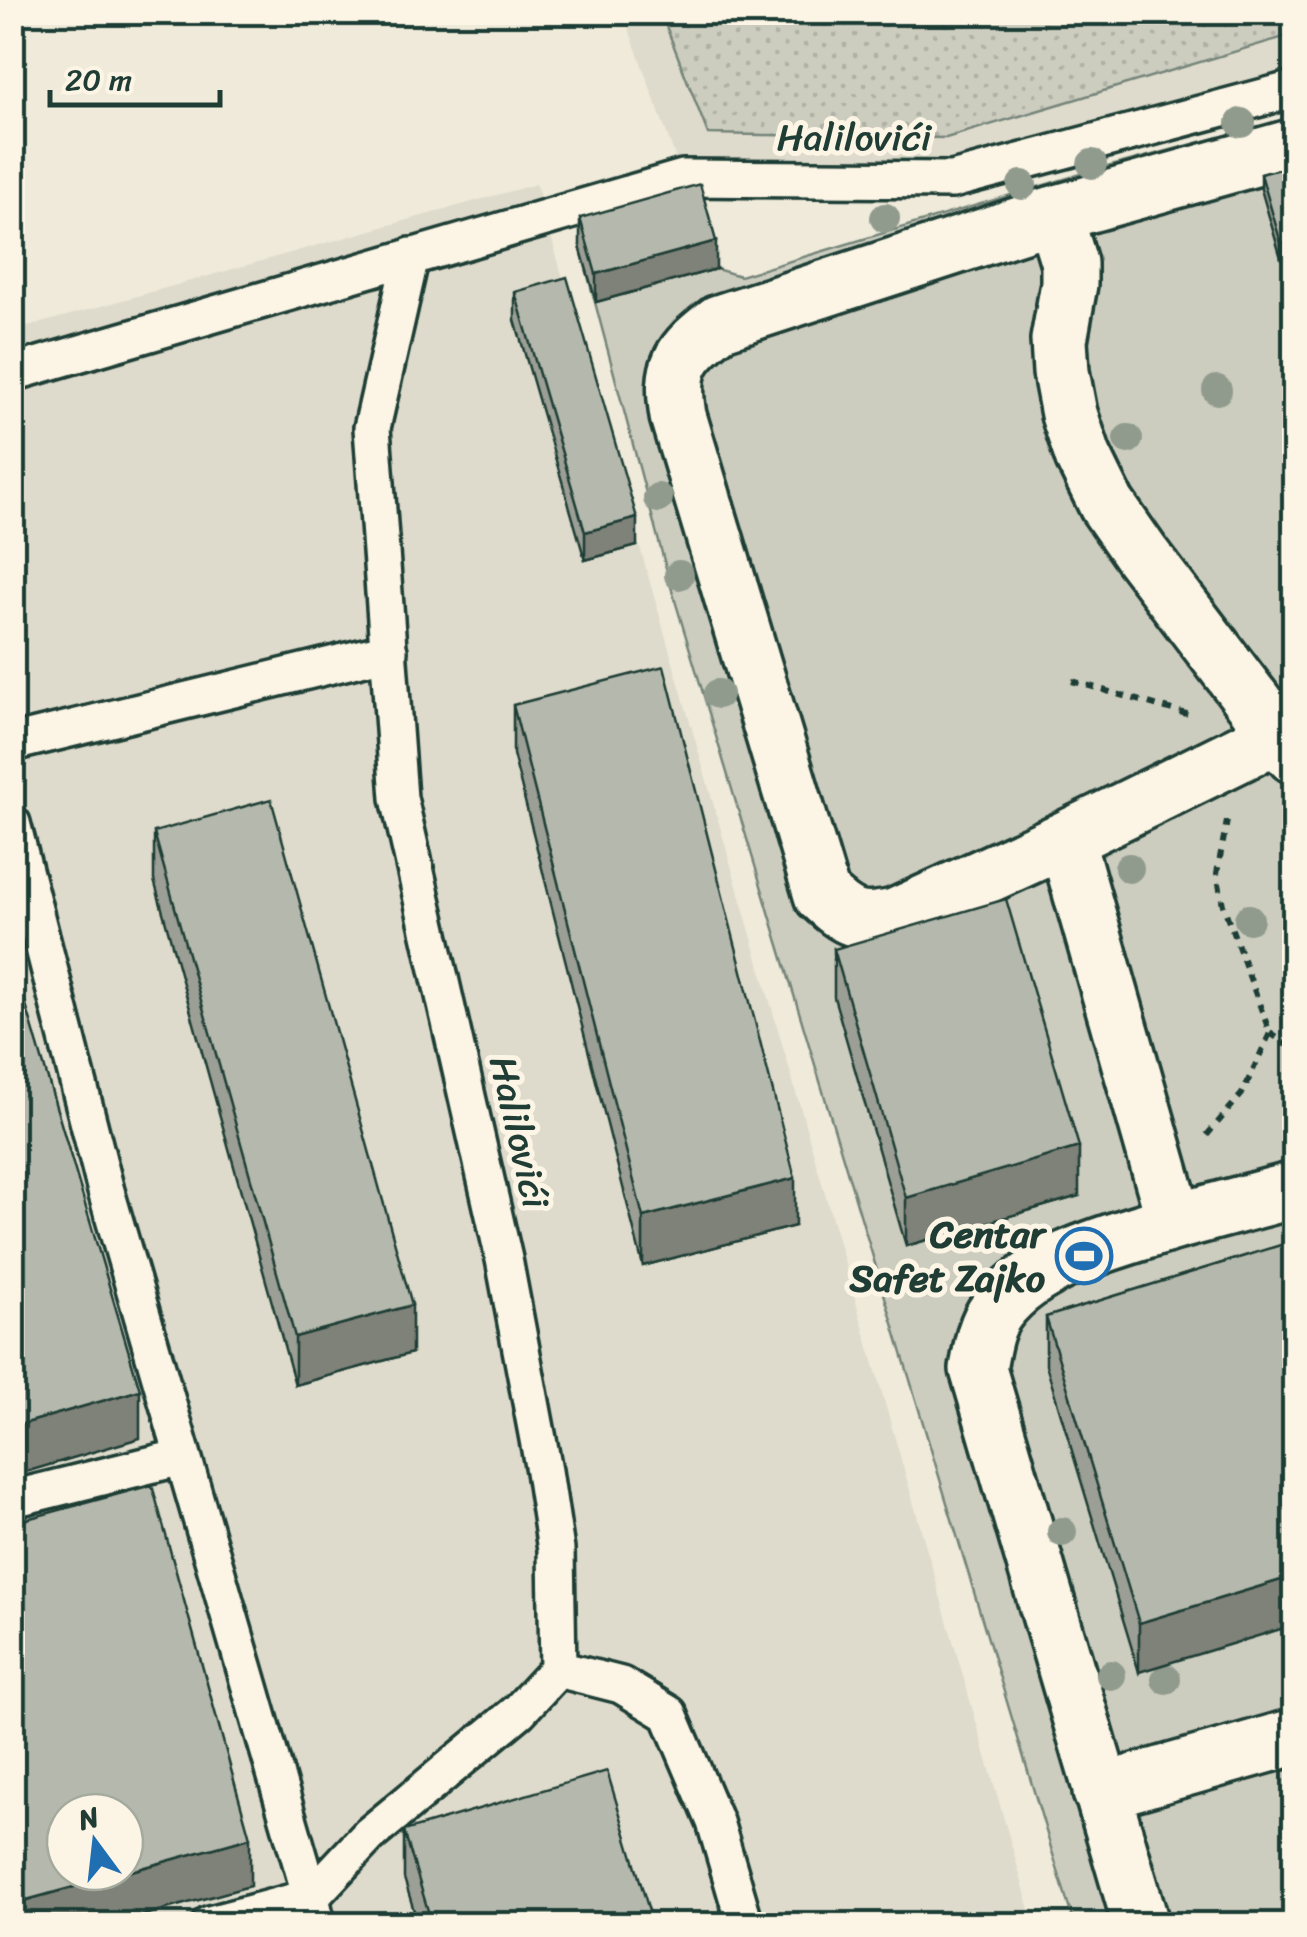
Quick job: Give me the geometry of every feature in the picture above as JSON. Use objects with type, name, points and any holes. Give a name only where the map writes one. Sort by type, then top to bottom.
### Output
[{"type":"street","points":[[1054,214],[1069,274],[1060,340],[1061,372],[1083,456],[1107,506],[1279,737],[1066,839],[867,923],[844,916],[822,895],[678,416],[674,387],[678,363],[692,344],[719,323],[1054,214],[1294,147]]},
{"type":"street","points":[[1066,839],[1175,1222]]},
{"type":"street","points":[[1141,1924],[978,1370],[984,1337],[996,1311],[1026,1282],[1088,1249],[1294,1190]]},
{"type":"street","points":[[1101,1792],[1294,1737]]},
{"type":"lane","name":"Halilovići","points":[[12,373],[683,178],[952,180],[1294,88]]},
{"type":"lane","name":"Halilovići","points":[[411,256],[372,428],[399,798],[504,1259],[544,1471],[556,1550],[558,1669]]},
{"type":"lane","points":[[12,744],[389,651]]},
{"type":"lane","points":[[12,823],[106,1191],[314,1911]]},
{"type":"lane","points":[[12,1499],[182,1456]]},
{"type":"lane","points":[[210,1924],[314,1911],[369,1835],[519,1710],[558,1669],[622,1685],[669,1714],[714,1822],[746,1924]]},
{"type":"path","points":[[1072,681],[1279,737],[1261,772],[1236,802],[1226,823],[1217,873],[1223,905],[1270,1033],[1294,1049]]},
{"type":"path","points":[[1160,1164],[1182,1154],[1226,1116],[1242,1094],[1270,1033]]},
{"type":"shaded area","points":[[1294,12],[1294,34],[946,138],[708,134],[661,13]]},
{"type":"shaded area","points":[[623,13],[1294,13],[1294,88],[952,180],[683,178]]},
{"type":"shaded area","name":"Centar Safet Zajko","points":[[1294,117],[1294,1924],[1074,1924],[671,587],[580,246],[740,276],[1081,174]]},
{"type":"shaded area","points":[[536,184],[1034,1924],[13,1924],[13,331]]},
{"type":"building","points":[[1294,165],[1294,270],[1286,242],[1281,243],[1261,174]]},
{"type":"building","points":[[700,184],[716,241],[596,274],[580,218]]},
{"type":"building","points":[[567,277],[637,518],[585,532],[515,292]]},
{"type":"building","points":[[664,666],[795,1178],[643,1217],[513,705]]},
{"type":"building","points":[[271,799],[412,1305],[295,1337],[154,832]]},
{"type":"building","points":[[1006,899],[1079,1147],[906,1198],[834,949]]},
{"type":"building","points":[[12,958],[140,1390],[12,1427]]},
{"type":"building","points":[[1294,1241],[1294,1576],[1139,1623],[1046,1317]]},
{"type":"building","points":[[152,1485],[250,1838],[145,1867],[145,1792],[45,1792],[45,1892],[55,1892],[12,1904],[12,1523]]},
{"type":"building","points":[[607,1771],[653,1924],[432,1924],[404,1831]]},
{"type":"place","name":"Centar Safet Zajko","points":[[1084,1256]]}]
